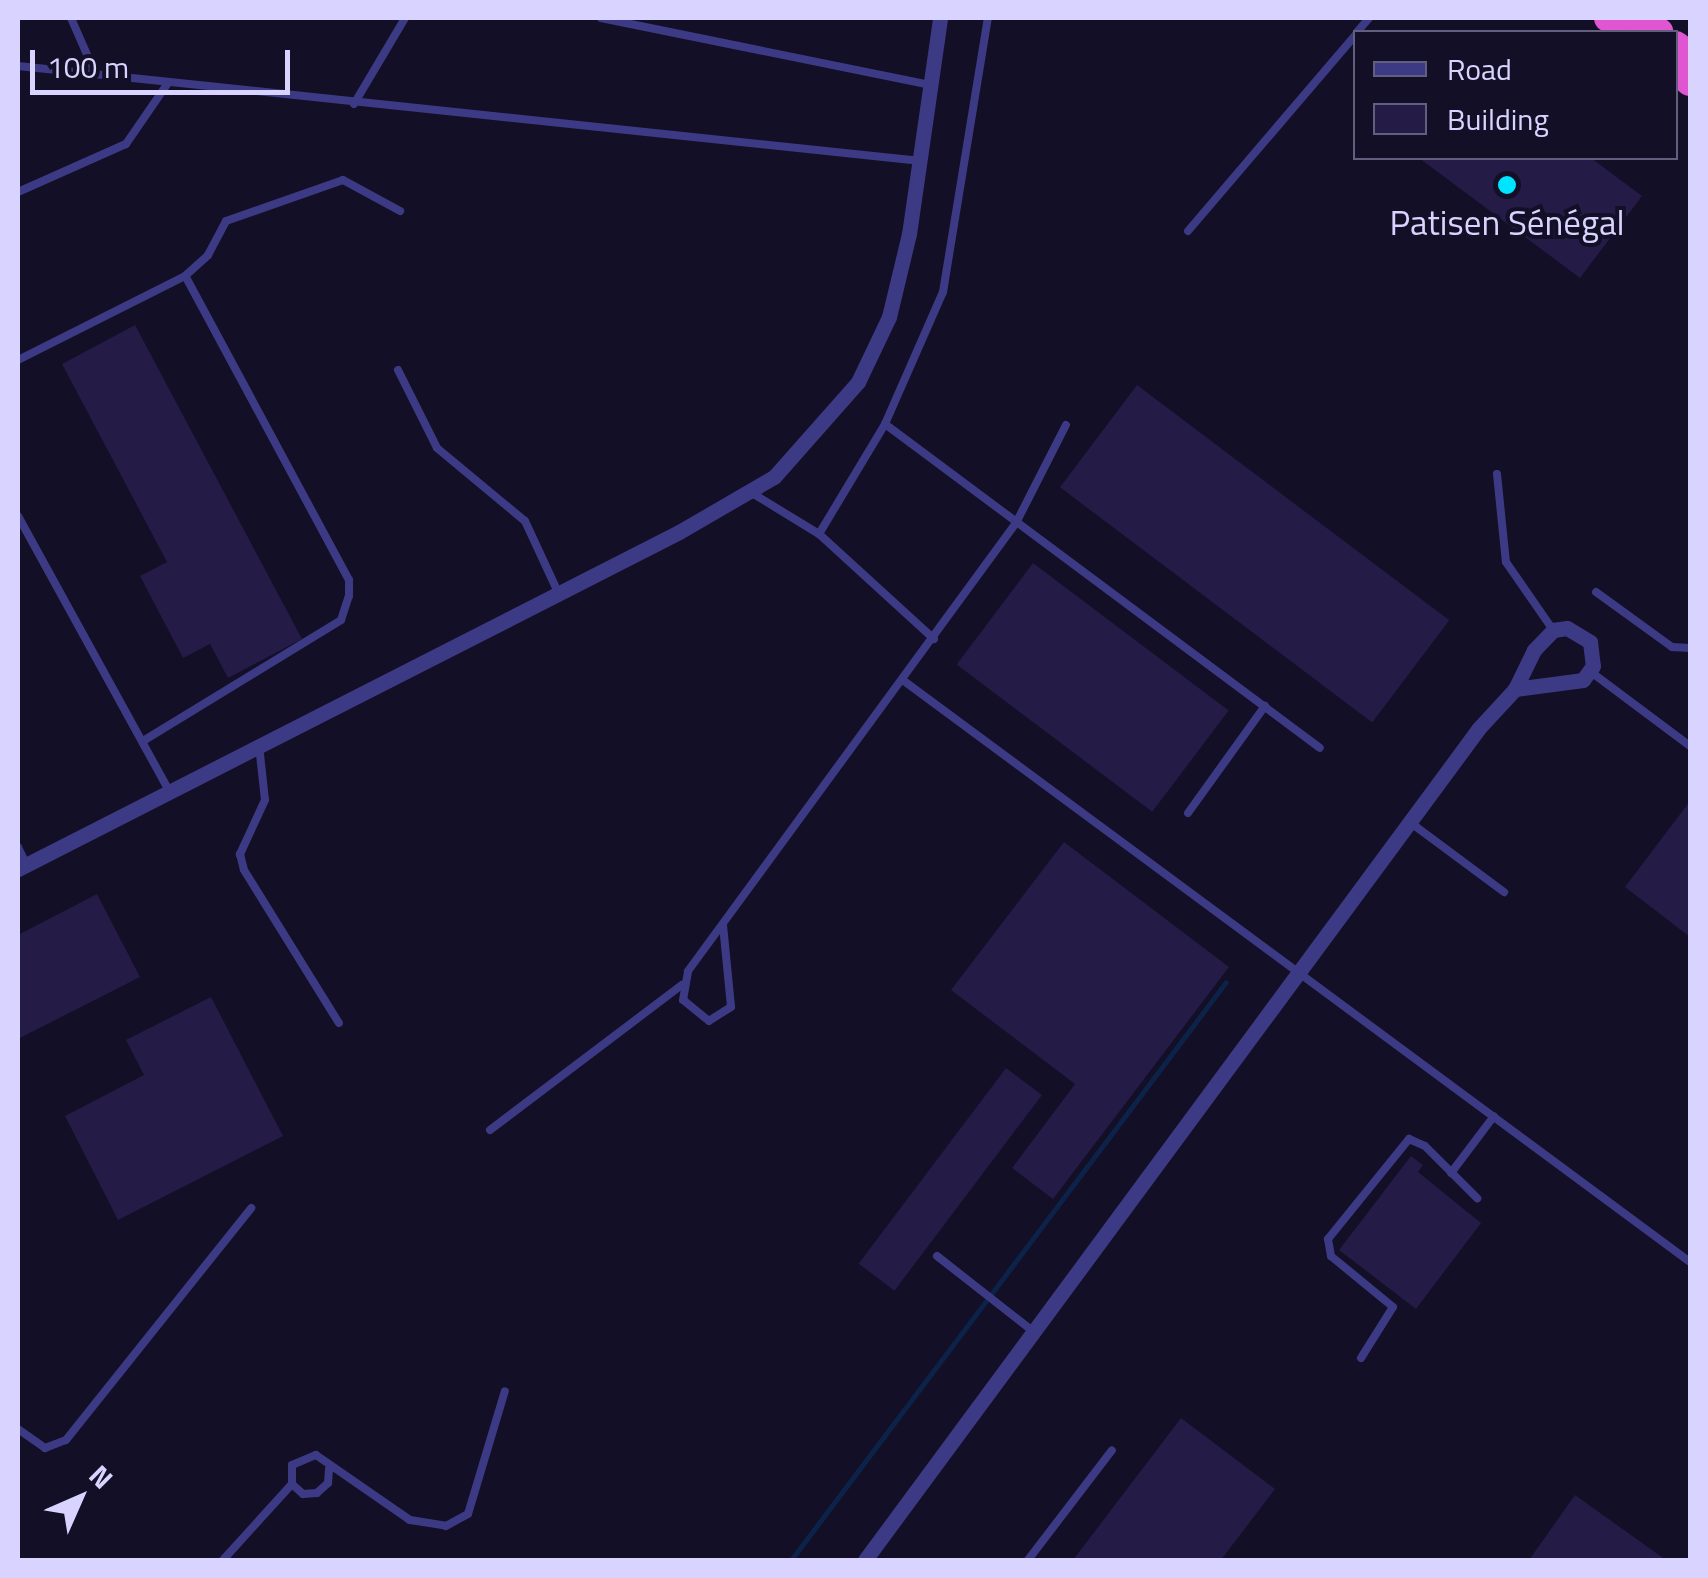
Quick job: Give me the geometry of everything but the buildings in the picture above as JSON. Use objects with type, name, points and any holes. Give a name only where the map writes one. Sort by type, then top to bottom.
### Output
[{"type":"street","points":[[22,866],[752,492],[836,412],[875,352],[901,277],[940,18]]},
{"type":"street","points":[[865,1560],[1410,823],[1514,690],[1553,630],[1567,628],[1590,642],[1591,672],[1572,684],[1514,690]]},
{"type":"lane","points":[[71,18],[96,75]]},
{"type":"lane","points":[[354,104],[405,18]]},
{"type":"lane","points":[[601,18],[932,85]]},
{"type":"lane","points":[[819,534],[884,424],[944,292],[988,18]]},
{"type":"lane","points":[[1188,230],[1353,37]]},
{"type":"lane","points":[[18,66],[921,161]]},
{"type":"lane","points":[[18,192],[126,144],[168,83]]},
{"type":"lane","points":[[18,360],[185,276],[208,254],[226,221],[343,180],[400,211]]},
{"type":"lane","points":[[143,741],[341,620],[349,596],[348,580],[185,276]]},
{"type":"lane","points":[[398,370],[437,448],[524,522],[558,592]]},
{"type":"lane","points":[[884,424],[1320,748]]},
{"type":"lane","points":[[490,1130],[682,985],[1016,523],[1066,425]]},
{"type":"lane","points":[[1497,474],[1506,562],[1553,630]]},
{"type":"lane","points":[[752,492],[819,534],[934,639]]},
{"type":"lane","points":[[18,516],[170,792]]},
{"type":"lane","points":[[1596,592],[1672,647],[1690,648]]},
{"type":"lane","points":[[1591,672],[1690,746]]},
{"type":"lane","points":[[904,681],[1690,1262]]},
{"type":"lane","points":[[1188,813],[1264,706]]},
{"type":"lane","points":[[259,745],[265,800],[240,854],[244,870],[339,1022]]},
{"type":"lane","points":[[1410,823],[1504,892]]},
{"type":"lane","points":[[18,847],[22,866]]},
{"type":"lane","points":[[682,985],[683,1000],[699,1018],[727,1015],[732,977],[722,925]]},
{"type":"lane","points":[[1451,1173],[1494,1116]]},
{"type":"lane","points":[[1360,1358],[1393,1307],[1330,1256],[1328,1240],[1409,1139],[1477,1198]]},
{"type":"lane","points":[[18,1428],[45,1448],[66,1440],[251,1208]]},
{"type":"lane","points":[[938,1256],[1034,1332]]},
{"type":"lane","points":[[223,1560],[292,1484],[292,1465],[306,1455],[410,1520],[446,1526],[468,1514],[505,1391]]},
{"type":"lane","points":[[1028,1560],[1112,1450]]},
{"type":"lane","points":[[292,1484],[303,1494],[318,1493],[328,1483],[329,1468]]},
{"type":"waterway","points":[[791,1560],[1226,982]]},
{"type":"place","name":"Patisen Sénégal","points":[[1507,185]]}]
